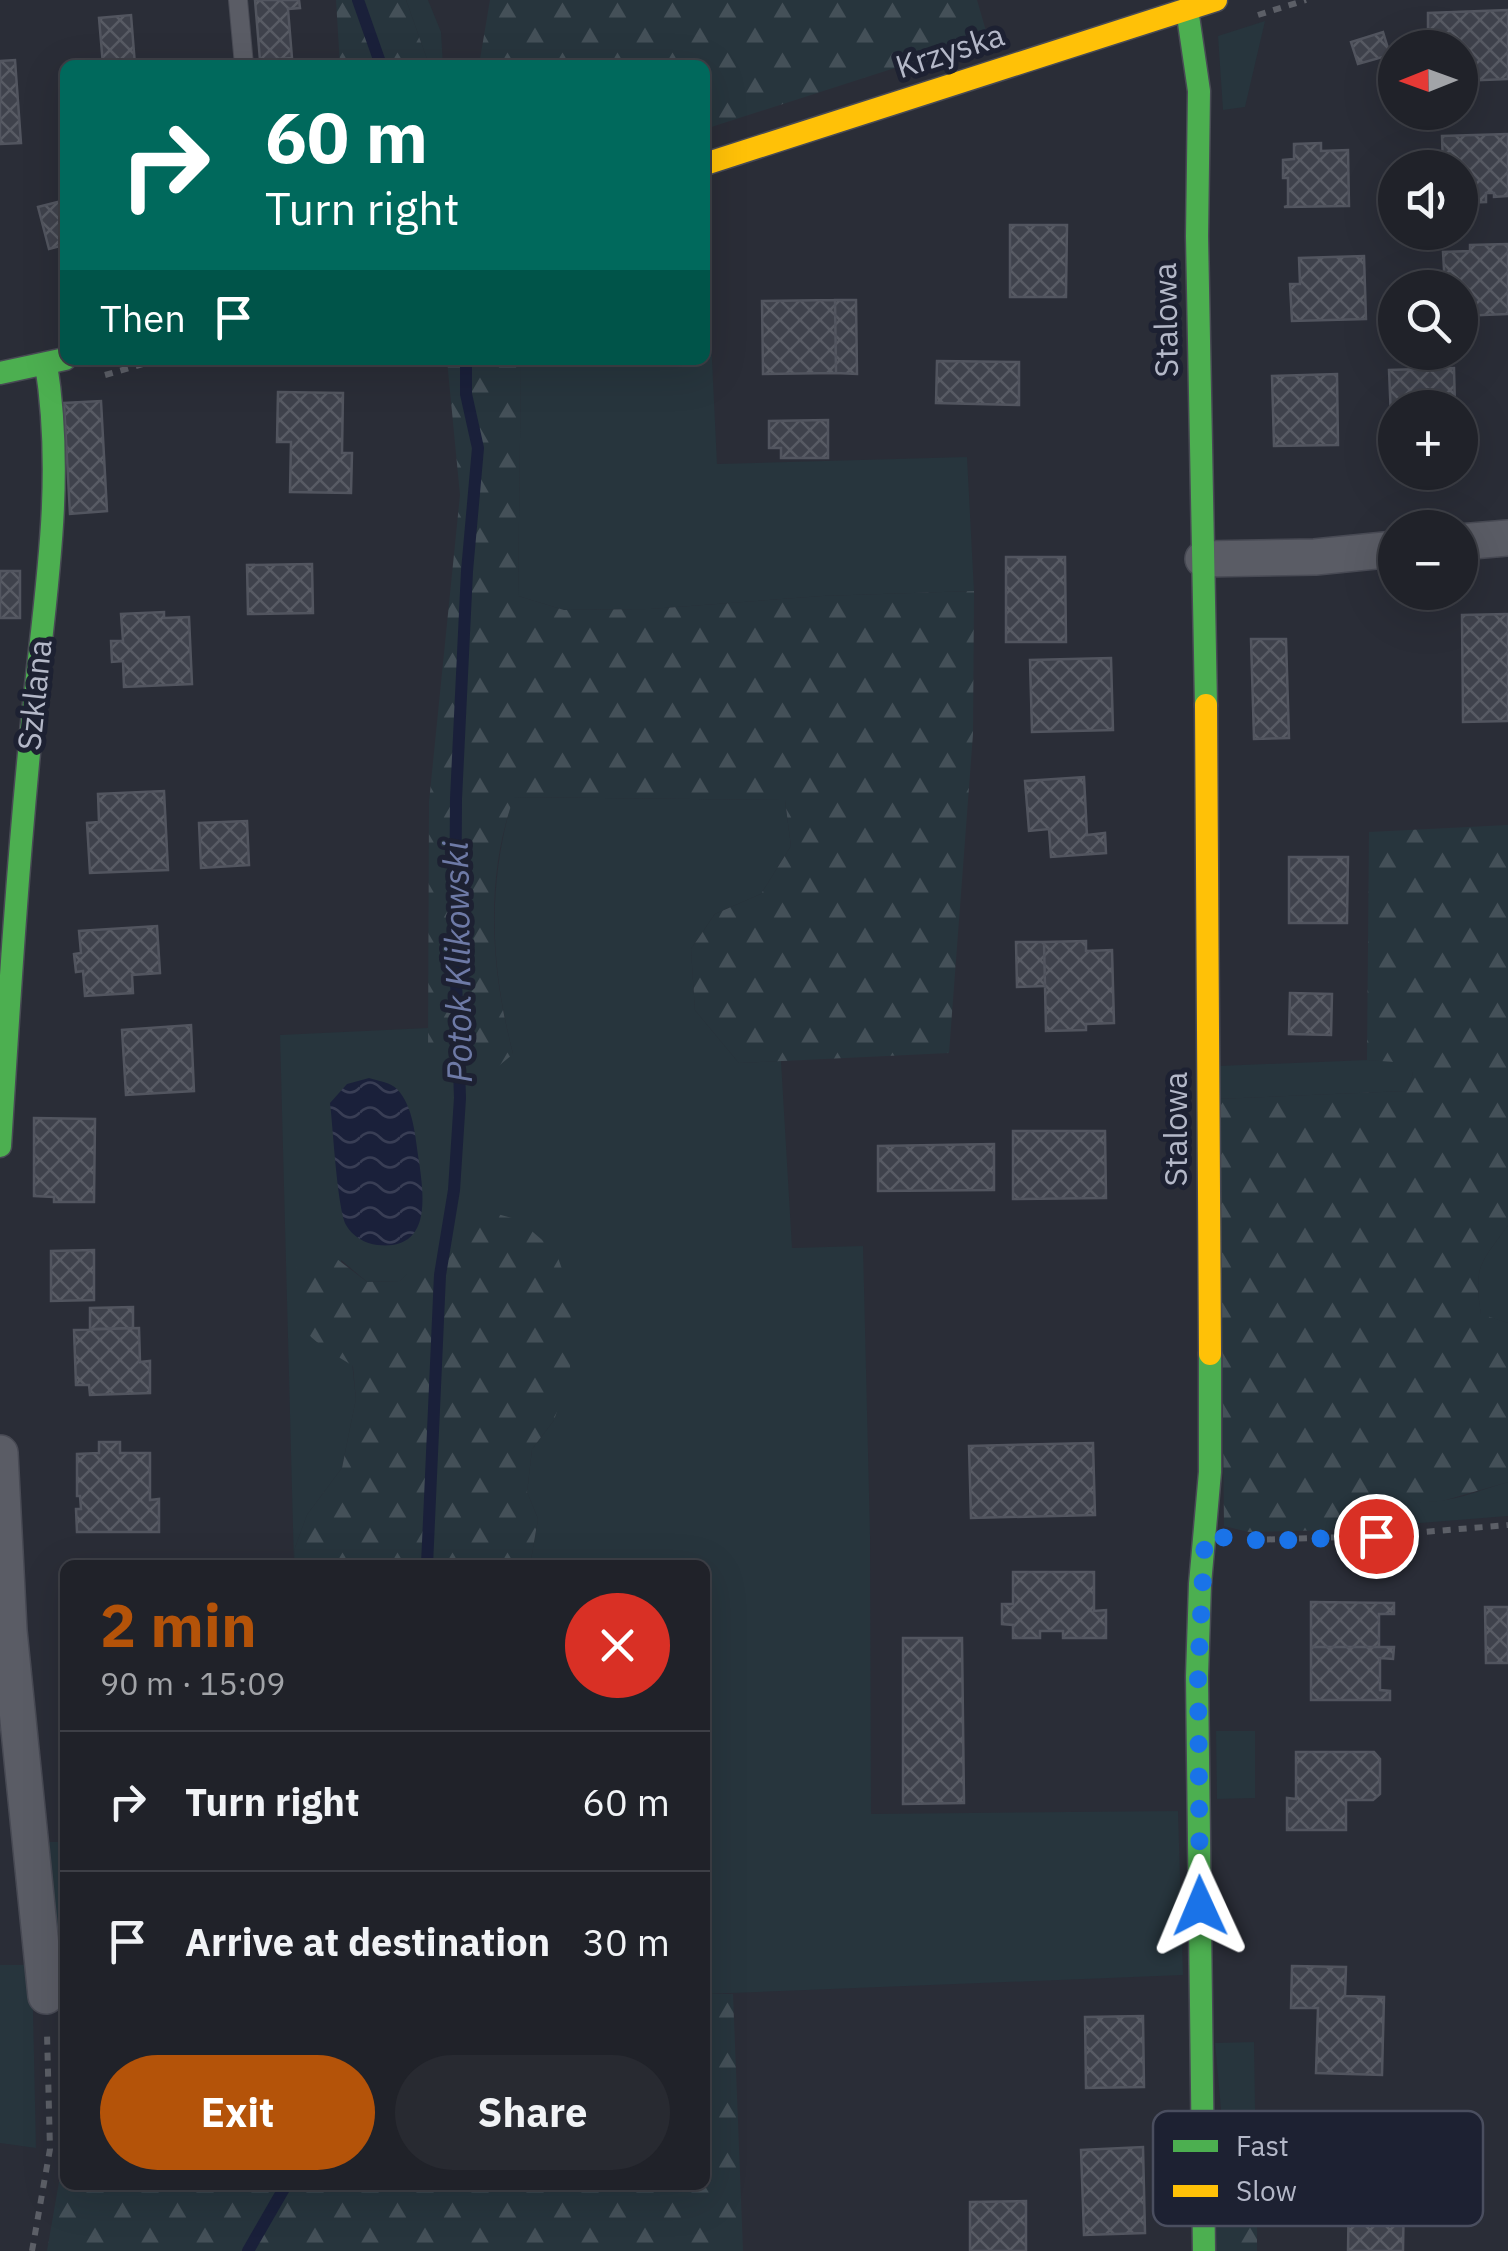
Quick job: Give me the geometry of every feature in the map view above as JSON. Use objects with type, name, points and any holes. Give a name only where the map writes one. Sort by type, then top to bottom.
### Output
[{"type":"street","name":"Krzyska","points":[[710,162],[1216,0]]},
{"type":"street","name":"Stalowa","points":[[1187,9],[1199,91],[1209,987],[1210,1472],[1198,1676],[1203,2111]]},
{"type":"street","points":[[0,373],[56,362]]},
{"type":"street","name":"Szklana","points":[[0,1146],[18,868],[55,494],[52,390],[56,362]]},
{"type":"street","points":[[1478,540],[1508,538]]},
{"type":"street","points":[[1203,559],[1378,550]]},
{"type":"street","points":[[0,1453],[10,1631],[46,1996]]},
{"type":"street","name":"Stalowa","points":[[1204,2226],[1204,2251]]},
{"type":"lane","points":[[238,0],[244,60]]},
{"type":"path","points":[[1205,1536],[1268,1541],[1508,1526]]},
{"type":"path","points":[[32,2251],[50,2150],[46,1996]]},
{"type":"green space","points":[[336,0],[406,0],[427,60],[340,60]]},
{"type":"green space","points":[[406,0],[428,0],[441,32],[443,60],[427,60]]},
{"type":"green space","points":[[490,0],[977,0],[988,38],[710,127],[710,60],[480,60]]},
{"type":"green space","points":[[1265,21],[1245,107],[1223,110],[1218,36]]},
{"type":"green space","points":[[710,318],[717,464],[967,457],[974,591],[823,596],[651,609],[564,610],[518,596],[521,365],[710,365]]},
{"type":"green space","points":[[447,365],[521,365],[518,596],[564,610],[651,609],[823,596],[974,591],[973,734],[949,1053],[739,1063],[695,1010],[691,949],[715,914],[761,894],[791,846],[785,800],[514,797],[498,860],[494,925],[500,990],[513,1054],[489,1074],[440,1076],[428,1056],[429,802],[460,495]]},
{"type":"green space","points":[[513,797],[785,800],[791,846],[761,894],[715,914],[691,949],[695,1010],[739,1063],[781,1061],[792,1248],[863,1246],[871,1814],[1178,1811],[1183,1975],[710,1994],[710,1560],[531,1560],[538,1519],[527,1492],[532,1449],[554,1420],[425,1259],[400,1281],[367,1282],[341,1260],[356,1399],[342,1468],[307,1515],[294,1560],[280,1035],[428,1028],[428,1055],[513,1054],[496,957],[496,894]]},
{"type":"green space","points":[[1508,825],[1508,1225],[1481,1265],[1478,1285],[1481,1314],[1508,1323],[1508,1482],[1442,1501],[1370,1506],[1353,1513],[1333,1530],[1249,1532],[1224,1526],[1220,1099],[1407,1091],[1413,1074],[1408,1063],[1367,1060],[1369,832]]},
{"type":"green space","points":[[1409,1062],[1413,1074],[1407,1091],[1220,1099],[1218,1066]]},
{"type":"green space","points":[[476,1208],[519,1220],[556,1252],[571,1295],[570,1373],[554,1420],[532,1449],[527,1492],[538,1519],[531,1560],[294,1560],[307,1515],[342,1468],[356,1399],[353,1366],[309,1335],[296,1312],[294,1280],[298,1258],[320,1246],[367,1282],[400,1281]]},
{"type":"green space","points":[[1508,1225],[1508,1323],[1481,1315],[1478,1285],[1485,1257]]},
{"type":"green space","points":[[1508,1482],[1508,1516],[1333,1530],[1371,1507],[1447,1500]]},
{"type":"green space","points":[[1216,1731],[1255,1731],[1255,1798],[1217,1799]]},
{"type":"green space","points":[[48,1842],[60,1842],[60,2003]]},
{"type":"green space","points":[[0,1965],[32,1965],[36,2148],[0,2143]]},
{"type":"green space","points":[[710,1994],[733,1994],[743,2251],[47,2251],[59,2182],[60,2003],[60,2190],[710,2190]]},
{"type":"green space","points":[[1254,2042],[1255,2111],[1221,2111],[1215,2043]]},
{"type":"green space","points":[[1257,2226],[1257,2251],[1213,2251],[1212,2227]]},
{"type":"water","points":[[369,1078],[387,1083],[403,1096],[415,1132],[421,1219],[416,1231],[395,1245],[373,1244],[356,1236],[346,1225],[340,1201],[330,1103],[347,1084]]},
{"type":"building","points":[[255,0],[299,0],[300,8],[288,9],[292,58],[260,60]]},
{"type":"building","points":[[1508,10],[1508,79],[1478,80],[1478,30],[1428,30],[1428,13]]},
{"type":"building","points":[[131,15],[135,60],[103,60],[99,18]]},
{"type":"building","points":[[1378,34],[1378,58],[1358,64],[1351,42]]},
{"type":"building","points":[[15,60],[21,143],[0,144],[0,61]]},
{"type":"building","points":[[1508,134],[1508,196],[1486,193],[1486,202],[1478,202],[1478,150],[1442,150],[1442,136]]},
{"type":"building","points":[[1321,143],[1321,151],[1348,150],[1349,206],[1284,207],[1288,206],[1288,178],[1283,178],[1283,160],[1294,159],[1294,144]]},
{"type":"building","points":[[60,201],[60,246],[49,249],[38,207]]},
{"type":"building","points":[[1010,225],[1067,225],[1066,297],[1010,297]]},
{"type":"building","points":[[1508,244],[1508,314],[1478,315],[1478,270],[1444,270],[1443,252],[1478,250],[1478,245]]},
{"type":"building","points":[[1364,256],[1366,319],[1292,321],[1290,284],[1300,284],[1299,258]]},
{"type":"building","points":[[835,300],[856,300],[857,374],[836,373]]},
{"type":"building","points":[[835,300],[836,373],[763,374],[762,301]]},
{"type":"building","points":[[937,361],[1019,362],[1019,405],[936,403]]},
{"type":"building","points":[[1389,370],[1454,370],[1455,390],[1390,390]]},
{"type":"building","points":[[1337,374],[1338,445],[1274,446],[1272,376]]},
{"type":"building","points":[[278,392],[343,393],[342,453],[352,453],[351,493],[290,492],[291,442],[277,442]]},
{"type":"building","points":[[101,401],[107,511],[70,514],[64,403]]},
{"type":"building","points":[[828,420],[828,458],[781,458],[781,448],[769,448],[769,421]]},
{"type":"building","points":[[1006,557],[1065,557],[1066,642],[1006,642]]},
{"type":"building","points":[[312,564],[313,613],[248,614],[247,565]]},
{"type":"building","points":[[0,571],[20,571],[20,618],[0,618]]},
{"type":"building","points":[[164,612],[164,618],[189,617],[192,684],[124,687],[123,661],[112,662],[111,641],[123,641],[121,614]]},
{"type":"building","points":[[1508,614],[1508,721],[1463,722],[1462,615]]},
{"type":"building","points":[[1251,639],[1286,639],[1289,738],[1254,739]]},
{"type":"building","points":[[1111,658],[1113,730],[1032,732],[1030,660]]},
{"type":"building","points":[[1084,777],[1087,835],[1105,833],[1106,853],[1051,857],[1049,829],[1029,831],[1025,781]]},
{"type":"building","points":[[164,791],[168,870],[90,873],[87,823],[99,822],[98,794]]},
{"type":"building","points":[[247,821],[249,865],[201,868],[199,823]]},
{"type":"building","points":[[1289,857],[1348,857],[1347,923],[1289,923]]},
{"type":"building","points":[[157,926],[160,973],[132,975],[133,993],[85,996],[83,971],[76,972],[74,954],[81,953],[79,931]]},
{"type":"building","points":[[1086,941],[1086,951],[1112,950],[1114,1023],[1086,1024],[1086,1030],[1046,1031],[1044,942]]},
{"type":"building","points":[[1016,942],[1044,942],[1045,986],[1017,987]]},
{"type":"building","points":[[1290,993],[1332,994],[1331,1035],[1289,1034]]},
{"type":"building","points":[[191,1025],[194,1091],[126,1095],[122,1030]]},
{"type":"building","points":[[34,1118],[95,1119],[94,1202],[54,1202],[54,1197],[34,1196]]},
{"type":"building","points":[[1013,1131],[1105,1131],[1106,1198],[1013,1199]]},
{"type":"building","points":[[994,1144],[994,1190],[878,1191],[878,1146]]},
{"type":"building","points":[[94,1250],[94,1300],[51,1301],[51,1251]]},
{"type":"building","points":[[133,1307],[133,1328],[90,1329],[90,1308]]},
{"type":"building","points":[[139,1328],[140,1362],[150,1361],[150,1393],[90,1395],[89,1385],[76,1385],[74,1330]]},
{"type":"building","points":[[99,1442],[120,1442],[120,1453],[150,1453],[150,1500],[159,1499],[159,1532],[77,1532],[76,1509],[81,1509],[77,1496],[77,1454],[99,1453]]},
{"type":"building","points":[[1093,1443],[1095,1515],[971,1518],[969,1446]]},
{"type":"building","points":[[1013,1572],[1094,1572],[1094,1611],[1106,1610],[1106,1638],[1063,1638],[1063,1631],[1040,1631],[1040,1638],[1013,1638],[1013,1625],[1002,1624],[1002,1604],[1013,1604]]},
{"type":"building","points":[[1311,1602],[1394,1603],[1394,1614],[1379,1614],[1379,1647],[1311,1647]]},
{"type":"building","points":[[1485,1607],[1508,1607],[1508,1663],[1486,1663]]},
{"type":"building","points":[[903,1638],[962,1638],[964,1803],[903,1804]]},
{"type":"building","points":[[1311,1647],[1394,1647],[1393,1659],[1380,1658],[1380,1690],[1390,1691],[1390,1700],[1311,1700]]},
{"type":"building","points":[[1296,1752],[1374,1752],[1380,1759],[1380,1794],[1373,1800],[1346,1800],[1346,1830],[1287,1830],[1287,1798],[1296,1799]]},
{"type":"building","points":[[1292,1966],[1346,1967],[1345,1996],[1384,1997],[1382,2075],[1316,2073],[1318,2008],[1291,2008]]},
{"type":"building","points":[[1143,2016],[1144,2087],[1086,2088],[1085,2017]]},
{"type":"building","points":[[1143,2147],[1145,2233],[1084,2235],[1081,2150]]},
{"type":"building","points":[[1026,2201],[1026,2251],[970,2251],[970,2202]]},
{"type":"building","points":[[1348,2226],[1403,2226],[1403,2251],[1348,2251]]},
{"type":"waterway","name":"Potok Klikowski","points":[[358,0],[379,60]]},
{"type":"waterway","name":"Potok Klikowski","points":[[427,1560],[440,1275],[454,1190],[460,1098],[455,949],[456,799],[467,571],[478,448],[466,394],[466,365]]},
{"type":"waterway","name":"Potok Klikowski","points":[[248,2251],[283,2190]]},
{"type":"traffic: fast","points":[[1187,9],[1199,91],[1197,236],[1206,705]]},
{"type":"traffic: fast","points":[[0,373],[60,360]]},
{"type":"traffic: fast","points":[[0,1146],[23,821],[51,539],[54,452],[46,364]]},
{"type":"traffic: fast","points":[[1202,2111],[1197,1676],[1210,1472],[1210,1354]]},
{"type":"traffic: fast","points":[[1204,2226],[1204,2251]]},
{"type":"traffic: slow","points":[[710,162],[1216,0]]},
{"type":"traffic: slow","points":[[1206,705],[1210,1354]]},
{"type":"route","points":[[1200,1906],[1198,1676],[1205,1536],[1268,1541],[1376,1536]]}]
